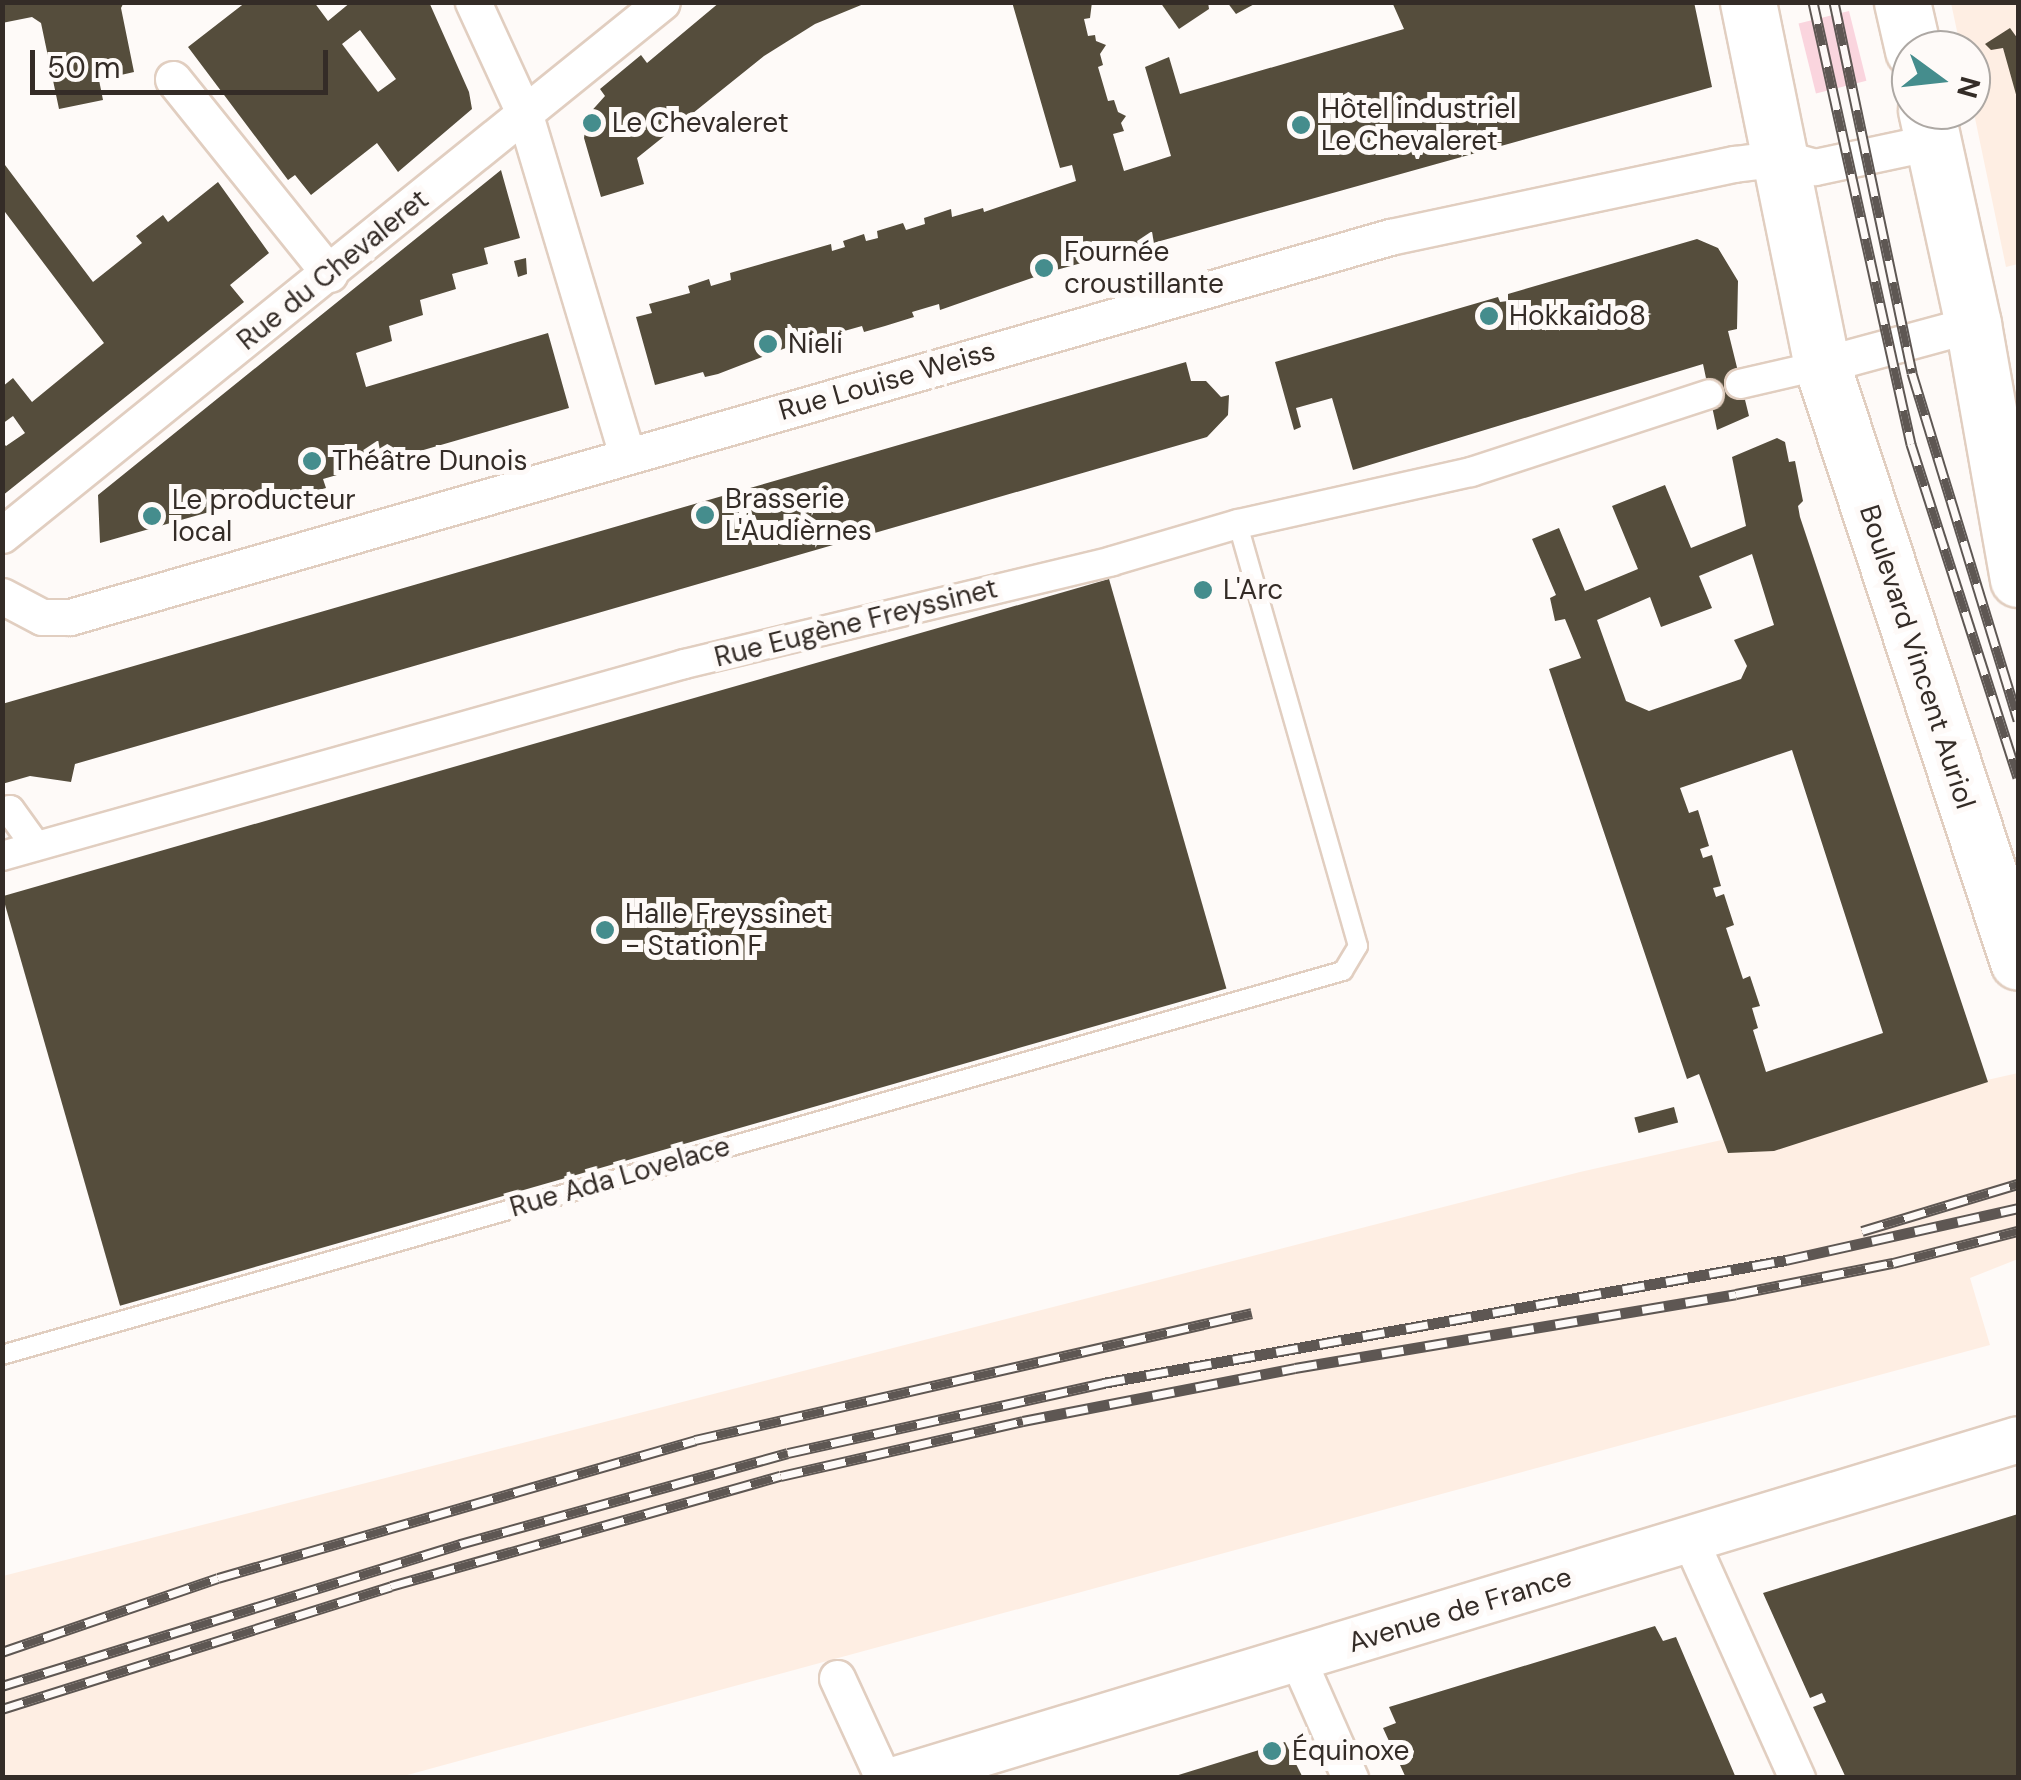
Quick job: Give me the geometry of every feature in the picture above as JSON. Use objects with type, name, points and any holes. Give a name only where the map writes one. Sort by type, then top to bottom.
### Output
[{"type":"main road","name":"Boulevard Vincent Auriol","points":[[1748,2],[1822,365],[2017,954]]},
{"type":"main road","points":[[1902,2],[1908,30]]},
{"type":"main road","points":[[1931,130],[1973,324],[2018,579]]},
{"type":"street","points":[[474,2],[525,115],[627,456]]},
{"type":"street","name":"Rue du Chevaleret","points":[[2,535],[330,274],[662,2]]},
{"type":"street","points":[[173,79],[330,274]]},
{"type":"street","points":[[1782,158],[1815,166],[1918,130]]},
{"type":"street","name":"Rue Louise Weiss","points":[[2,596],[42,617],[70,617],[1390,237],[1782,158]]},
{"type":"street","points":[[1740,384],[1973,324]]},
{"type":"street","name":"Rue Eugène Freyssinet","points":[[2,856],[684,664],[1112,560],[1238,524],[1471,472],[1710,394]]},
{"type":"street","points":[[2,812],[10,810],[36,846]]},
{"type":"street","name":"Avenue de France","points":[[899,1778],[2018,1439]]},
{"type":"street","points":[[1690,1540],[1797,1778]]},
{"type":"street","points":[[1298,1660],[1350,1778]]},
{"type":"street","points":[[838,1678],[883,1778]]},
{"type":"lane","name":"Rue Ada Lovelace","points":[[2,1355],[1343,971],[1358,946],[1238,524]]},
{"type":"shaded area","points":[[1951,3],[2018,3],[2018,264],[2006,267],[1977,130],[1991,130],[1991,30],[1957,30]]},
{"type":"shaded area","points":[[1849,11],[1866,81],[1816,93],[1799,24]]},
{"type":"shaded area","points":[[2018,1073],[2018,1259],[1970,1278],[1990,1345],[400,1777],[3,1778],[3,1576],[1580,1172]]},
{"type":"building","points":[[2,2],[124,2],[121,8],[134,72],[99,80],[103,100],[59,109],[41,23],[32,17],[2,23]]},
{"type":"building","points":[[246,2],[314,2],[328,21],[351,2],[429,2],[469,92],[472,109],[398,172],[377,143],[311,195],[295,175],[288,180],[188,47]],"holes":[[[360,30],[396,79],[378,92],[342,44]]]},
{"type":"building","points":[[720,2],[866,3],[815,24],[764,56],[637,158],[644,184],[601,197],[584,138],[587,116],[605,96],[600,89],[641,55],[647,63]]},
{"type":"building","points":[[1012,2],[1092,2],[1090,18],[1084,19],[1088,36],[1095,35],[1096,41],[1106,45],[1100,54],[1103,65],[1098,67],[1108,101],[1114,100],[1118,112],[1126,116],[1121,123],[1124,131],[1113,134],[1124,171],[1171,156],[1145,67],[1169,57],[1180,94],[1404,29],[1392,2],[1694,2],[1712,87],[1146,245],[1148,250],[1110,261],[1097,264],[1096,259],[1049,272],[940,310],[939,304],[912,312],[914,317],[864,332],[862,326],[791,346],[718,374],[705,377],[703,372],[655,385],[636,317],[652,313],[649,304],[690,293],[688,286],[709,279],[711,286],[731,280],[730,273],[831,244],[832,251],[845,247],[843,241],[864,234],[866,241],[878,238],[877,231],[903,223],[906,230],[925,224],[924,218],[951,209],[952,217],[983,208],[984,212],[1076,181],[1072,165],[1060,168]]},
{"type":"building","points":[[1160,2],[1208,2],[1209,9],[1179,29]]},
{"type":"building","points":[[1227,2],[1258,2],[1236,14]]},
{"type":"building","points":[[2010,28],[2018,39],[2017,98],[2003,48],[1991,50],[1991,40]]},
{"type":"building","points":[[2,161],[93,282],[142,243],[136,236],[163,215],[168,222],[218,182],[269,253],[230,285],[244,302],[2,496],[2,442],[6,446],[25,433],[13,416],[2,424],[2,387],[13,378],[32,402],[104,343],[2,208]]},
{"type":"building","points":[[501,170],[520,238],[484,248],[488,264],[452,274],[456,289],[420,300],[423,315],[389,326],[392,341],[356,353],[366,387],[548,333],[569,408],[323,479],[326,488],[284,500],[283,491],[100,543],[98,495]]},
{"type":"building","points":[[1697,239],[1718,248],[1738,281],[1737,329],[1728,331],[1749,416],[1717,430],[1703,364],[1353,470],[1332,398],[1296,408],[1301,427],[1294,430],[1275,362],[1498,297],[1500,302],[1508,301],[1508,294]]},
{"type":"building","points":[[526,258],[527,274],[518,277],[514,261]]},
{"type":"building","points":[[1186,362],[1191,381],[1206,381],[1221,397],[1229,395],[1228,415],[1207,437],[75,764],[71,782],[30,776],[2,784],[2,704]]},
{"type":"building","points":[[1777,438],[1785,442],[1789,462],[1795,461],[1803,501],[1798,506],[1800,517],[1988,1082],[1774,1151],[1728,1153],[1699,1074],[1687,1079],[1549,669],[1581,658],[1565,619],[1555,621],[1550,598],[1556,595],[1532,539],[1559,528],[1585,591],[1638,569],[1612,506],[1665,485],[1691,548],[1746,526],[1732,457]],"holes":[[[1752,554],[1774,625],[1734,640],[1747,666],[1741,679],[1649,711],[1626,701],[1597,620],[1650,597],[1661,627],[1712,608],[1699,576]],[[1792,750],[1883,1033],[1766,1072],[1753,1030],[1758,1028],[1752,1008],[1760,1006],[1750,976],[1743,979],[1726,928],[1734,925],[1724,894],[1716,897],[1713,888],[1721,886],[1712,855],[1703,858],[1700,849],[1709,846],[1698,810],[1689,813],[1680,788]]]},
{"type":"building","name":"Halle Freyssinet - Station F","points":[[1109,579],[1226,988],[120,1306],[3,896]]},
{"type":"building","points":[[1674,1107],[1678,1122],[1639,1133],[1634,1118]]},
{"type":"building","points":[[2018,1514],[2018,1778],[1846,1778],[1813,1707],[1826,1702],[1822,1693],[1810,1698],[1763,1593]]},
{"type":"building","points":[[1655,1626],[1663,1641],[1676,1637],[1736,1778],[1406,1778],[1383,1728],[1396,1723],[1389,1707]]},
{"type":"building","name":"Équinoxe","points":[[1285,1742],[1303,1778],[1172,1778],[1172,1777]]},
{"type":"railway","points":[[1813,2],[1911,444],[2018,777]]},
{"type":"railway","points":[[1834,2],[1912,373],[2018,720]]},
{"type":"railway","points":[[1862,1231],[2018,1184]]},
{"type":"railway","points":[[2,1686],[460,1544],[788,1453],[1103,1383],[1786,1260],[2018,1208]]},
{"type":"railway","points":[[2,1709],[391,1586],[781,1476],[1023,1421],[1295,1368],[1736,1294],[1893,1263],[2018,1231]]},
{"type":"railway","points":[[2,1652],[218,1578],[695,1440],[1252,1313]]},
{"type":"place","name":"Le Chevaleret","points":[[592,123]]},
{"type":"place","name":"Hôtel industriel Le Chevaleret","points":[[1301,125]]},
{"type":"place","name":"Fournée croustillante","points":[[1044,268]]},
{"type":"place","name":"Hokkaido8","points":[[1489,316]]},
{"type":"place","name":"Nieli","points":[[768,344]]},
{"type":"place","name":"Théâtre Dunois","points":[[312,461]]},
{"type":"place","name":"Brasserie L'Audièrnes","points":[[705,515]]},
{"type":"place","name":"Le producteur local","points":[[152,516]]},
{"type":"place","name":"L'Arc","points":[[1203,590]]},
{"type":"place","name":"Halle Freyssinet - Station F","points":[[605,930]]},
{"type":"place","name":"Équinoxe","points":[[1272,1751]]}]
